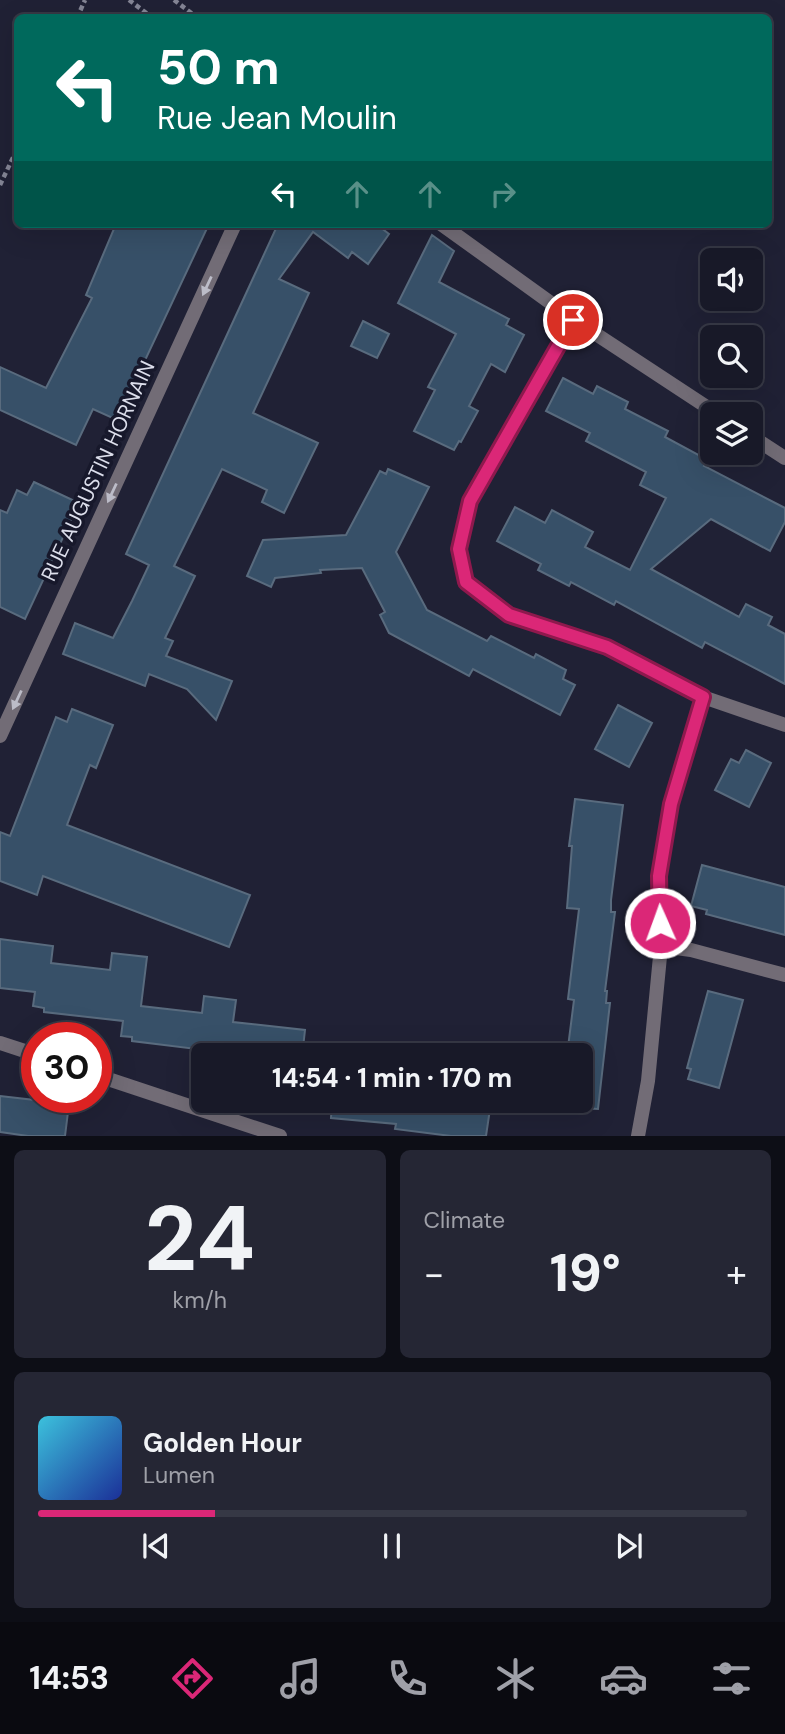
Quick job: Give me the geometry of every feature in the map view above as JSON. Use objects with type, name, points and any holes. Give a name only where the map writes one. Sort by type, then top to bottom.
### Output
[{"type":"street","name":"RUE AUGUSTIN HORNAIN","points":[[0,736],[233,228]]},
{"type":"street","points":[[446,228],[573,320],[700,403]]},
{"type":"street","points":[[573,320],[470,501],[459,549],[466,582],[509,615],[607,647],[703,697],[785,724]]},
{"type":"street","points":[[763,444],[785,458]]},
{"type":"street","points":[[638,1136],[648,1081],[661,946],[659,876],[671,804],[703,697]]},
{"type":"street","points":[[661,946],[691,950],[785,975]]},
{"type":"street","points":[[0,1043],[21,1050]]},
{"type":"street","points":[[112,1080],[280,1136]]},
{"type":"path","points":[[129,0],[148,14]]},
{"type":"path","points":[[174,0],[193,14]]},
{"type":"path","points":[[0,185],[14,155]]},
{"type":"building","points":[[114,228],[207,228],[117,420],[93,409],[76,445],[0,410],[0,367],[46,388],[92,298],[86,295]]},
{"type":"building","points":[[276,228],[381,228],[389,234],[368,264],[352,252],[348,258],[313,232],[279,279],[309,293],[253,413],[318,443],[284,513],[262,502],[267,490],[222,469],[174,566],[195,576],[165,638],[173,641],[166,656],[232,681],[216,720],[187,689],[149,674],[145,686],[63,654],[75,623],[113,638],[149,565],[126,554]]},
{"type":"building","points":[[432,235],[454,251],[439,282],[509,319],[506,325],[524,335],[505,372],[491,364],[469,406],[478,411],[454,450],[414,431],[435,390],[428,387],[456,334],[398,303]]},
{"type":"building","points":[[363,321],[389,334],[377,358],[351,346]]},
{"type":"building","points":[[563,378],[593,394],[597,386],[628,402],[625,409],[668,431],[665,437],[700,456],[700,465],[705,465],[785,508],[785,522],[770,551],[711,519],[651,569],[739,617],[746,604],[772,617],[768,625],[785,634],[785,684],[705,642],[702,648],[616,601],[614,605],[571,582],[569,586],[538,570],[541,564],[497,541],[515,507],[545,523],[552,510],[593,532],[585,547],[630,570],[666,498],[640,485],[646,472],[586,441],[590,433],[546,411]]},
{"type":"building","points":[[388,469],[429,487],[396,552],[427,610],[487,641],[491,636],[534,658],[536,654],[566,670],[563,679],[575,685],[560,715],[473,669],[469,676],[389,633],[380,615],[385,612],[362,568],[320,570],[321,573],[275,578],[271,587],[247,576],[263,540],[346,535],[380,471],[386,474]]},
{"type":"building","points":[[34,482],[79,503],[25,619],[0,607],[0,510],[7,513],[17,490],[27,495]]},
{"type":"building","points":[[618,705],[652,723],[629,767],[595,749]]},
{"type":"building","points":[[72,709],[113,725],[96,768],[90,765],[67,825],[250,895],[229,947],[43,876],[37,895],[0,881],[0,832],[10,836],[56,717],[67,722]]},
{"type":"building","points":[[746,750],[771,763],[749,807],[715,790],[731,759],[739,763]]},
{"type":"building","points":[[575,799],[623,805],[611,900],[611,912],[615,912],[605,991],[606,1003],[610,1003],[598,1109],[593,1109],[593,1043],[569,1043],[574,1000],[568,999],[579,909],[567,908],[572,846],[569,846]]},
{"type":"building","points":[[702,865],[785,887],[785,935],[706,914],[707,910],[691,906]]},
{"type":"building","points":[[0,939],[53,946],[51,963],[110,970],[112,953],[147,957],[141,1006],[202,1013],[204,996],[236,1000],[233,1022],[305,1030],[304,1043],[191,1043],[191,1048],[132,1041],[132,1037],[121,1036],[123,1021],[44,1012],[44,1008],[33,1006],[35,992],[0,988]]},
{"type":"building","points":[[708,991],[743,1000],[719,1088],[688,1079],[691,1069],[687,1068]]},
{"type":"building","points":[[0,1096],[21,1098],[21,1113],[68,1113],[65,1136],[28,1136],[0,1132]]},
{"type":"building","points":[[331,1113],[489,1113],[486,1136],[451,1136],[395,1129],[396,1124],[331,1118]]},
{"type":"route","points":[[573,320],[470,501],[459,549],[466,582],[509,615],[607,647],[703,697],[671,804],[659,876],[660,923]]}]
